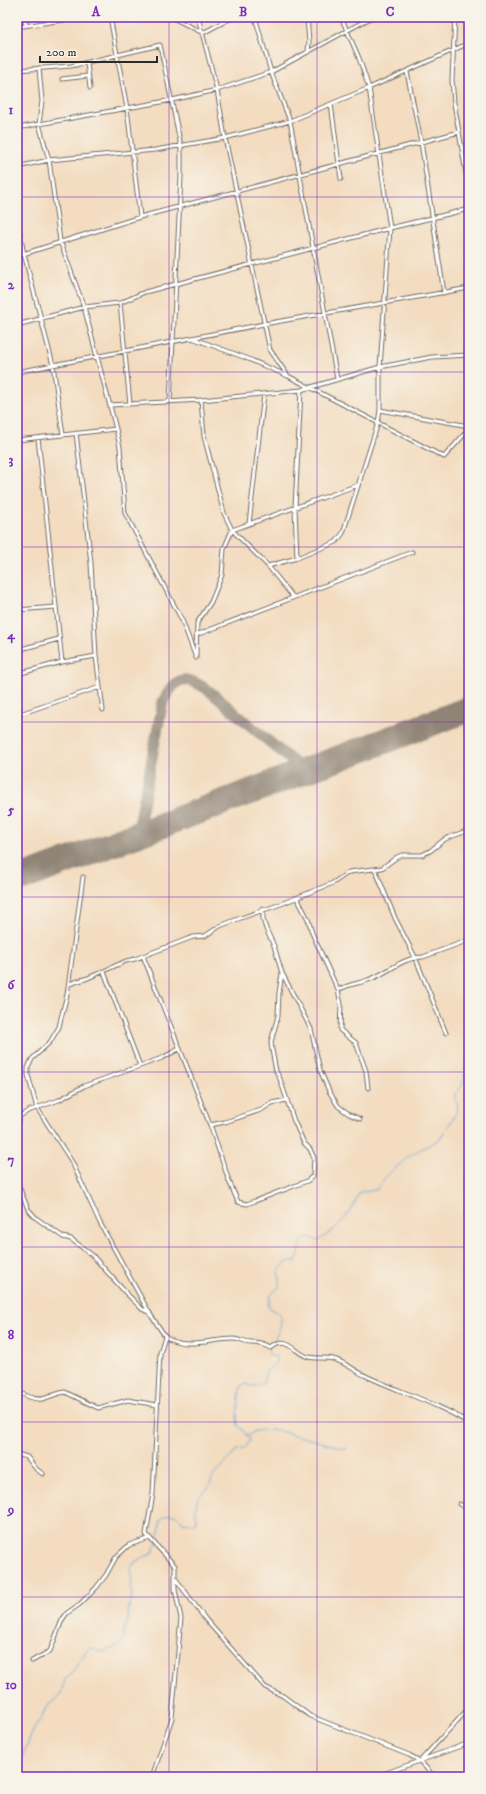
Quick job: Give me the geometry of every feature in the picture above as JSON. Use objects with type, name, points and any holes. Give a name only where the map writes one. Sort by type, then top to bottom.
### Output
[{"type":"street","points":[[24,17],[26,26]]},
{"type":"street","points":[[17,27],[83,17]]},
{"type":"street","points":[[110,17],[127,108],[140,217]]},
{"type":"street","points":[[171,17],[203,33]]},
{"type":"street","points":[[198,17],[217,90],[236,192],[270,350],[288,376]]},
{"type":"street","points":[[203,33],[233,17]]},
{"type":"street","points":[[255,17],[271,72],[290,121],[337,379]]},
{"type":"street","points":[[307,17],[309,42],[308,52]]},
{"type":"street","points":[[268,566],[298,558],[336,542],[342,533],[358,486],[378,422],[380,410],[380,368],[390,228],[369,88],[348,30],[341,17]]},
{"type":"street","points":[[17,128],[172,100],[217,90],[271,72],[372,17]]},
{"type":"street","points":[[455,17],[452,80],[469,190]]},
{"type":"street","points":[[17,167],[49,160],[181,146],[225,138],[290,121],[408,72],[453,52],[469,43]]},
{"type":"street","points":[[17,70],[71,66],[160,45],[181,146],[180,206],[170,402]]},
{"type":"street","points":[[87,63],[90,88]]},
{"type":"street","points":[[39,68],[42,100],[39,124],[49,160],[60,241],[84,307],[116,429],[120,447],[125,513],[182,620],[196,658],[197,623],[211,602],[222,574],[224,549],[232,530],[358,486]]},
{"type":"street","points":[[408,72],[421,142],[444,293]]},
{"type":"street","points":[[62,79],[88,76]]},
{"type":"street","points":[[331,104],[341,179]]},
{"type":"street","points":[[17,256],[60,241],[140,217],[459,132]]},
{"type":"street","points":[[17,325],[84,307],[120,303],[145,292],[469,209]]},
{"type":"street","points":[[17,220],[24,254],[53,365],[63,435]]},
{"type":"street","points":[[17,372],[264,324],[469,288]]},
{"type":"street","points":[[120,303],[130,404]]},
{"type":"street","points":[[191,338],[246,358],[288,376],[444,457],[469,429]]},
{"type":"street","points":[[110,405],[201,400],[301,390],[308,386],[432,357],[469,355]]},
{"type":"street","points":[[298,558],[295,508],[301,390]]},
{"type":"street","points":[[249,524],[264,394]]},
{"type":"street","points":[[201,400],[204,436],[224,514],[232,530],[268,566],[293,597]]},
{"type":"street","points":[[380,410],[469,426]]},
{"type":"street","points":[[17,440],[116,429]]},
{"type":"street","points":[[76,433],[91,563],[96,656],[103,710]]},
{"type":"street","points":[[38,438],[62,662]]},
{"type":"street","points":[[196,635],[412,552]]},
{"type":"street","points":[[17,610],[56,607]]},
{"type":"street","points":[[17,650],[59,639]]},
{"type":"street","points":[[17,674],[62,662],[96,656]]},
{"type":"street","points":[[17,715],[100,687]]},
{"type":"street","points":[[69,984],[104,972],[126,961],[193,937],[204,936],[220,926],[334,883],[349,872],[382,868],[397,857],[422,855],[430,851],[445,839],[469,830]]},
{"type":"street","points":[[375,869],[395,918],[415,957],[446,1033]]},
{"type":"street","points":[[83,877],[69,984],[59,1027],[50,1042],[32,1059],[28,1068],[28,1075],[37,1108],[72,1162],[100,1223],[150,1314],[165,1336],[177,1341],[192,1343],[233,1339],[251,1343],[257,1342],[271,1348],[277,1344],[284,1344],[293,1347],[307,1357],[334,1359],[366,1376],[434,1405],[469,1423]]},
{"type":"street","points":[[297,898],[308,919],[312,933],[338,990],[341,1004],[340,1030],[356,1043],[366,1071],[368,1088]]},
{"type":"street","points":[[263,909],[263,919],[274,946],[282,973],[311,1030],[320,1070],[338,1106],[349,1114],[360,1119]]},
{"type":"street","points":[[338,990],[354,983],[369,980],[390,968],[415,957],[423,957],[469,940]]},
{"type":"street","points":[[143,956],[210,1125],[229,1181],[238,1202],[247,1204],[281,1190],[296,1186],[307,1181],[313,1176],[314,1158],[296,1126],[276,1071],[272,1050],[271,1042],[278,1016],[282,973]]},
{"type":"street","points":[[104,972],[140,1066]]},
{"type":"street","points":[[17,1125],[20,1116],[23,1113],[60,1100],[84,1086],[162,1058],[179,1049]]},
{"type":"street","points":[[210,1125],[253,1113],[272,1103],[287,1100]]},
{"type":"street","points":[[17,1182],[28,1209],[36,1218],[63,1237],[71,1239],[92,1255],[126,1293],[142,1309],[150,1314]]},
{"type":"street","points":[[152,1777],[172,1718],[181,1618],[175,1590],[175,1566],[146,1534],[153,1494],[160,1353],[165,1336]]},
{"type":"street","points":[[17,1391],[29,1397],[42,1399],[65,1392],[98,1408],[128,1400],[157,1405]]},
{"type":"street","points":[[17,1454],[27,1457],[36,1469],[43,1474]]},
{"type":"street","points":[[459,1504],[469,1509]]},
{"type":"street","points":[[32,1662],[50,1651],[62,1620],[67,1613],[80,1604],[96,1588],[106,1575],[116,1557],[129,1545],[150,1538]]},
{"type":"street","points":[[175,1578],[206,1620],[265,1688],[283,1696],[310,1716],[409,1755],[420,1761],[434,1777]]},
{"type":"street","points":[[420,1761],[469,1708]]},
{"type":"street","points":[[375,1777],[469,1743]]},
{"type":"waterway","points":[[270,1346],[279,1331],[281,1323],[280,1314],[271,1309],[268,1305],[271,1294],[279,1287],[280,1279],[278,1272],[286,1262],[296,1261],[303,1239],[310,1237],[318,1241],[336,1227],[352,1209],[360,1192],[376,1190],[387,1175],[412,1154],[440,1139],[458,1108],[455,1094],[463,1083],[466,1070],[466,1061],[469,1058]]},
{"type":"waterway","points":[[156,1544],[161,1520],[164,1517],[168,1515],[176,1515],[183,1522],[194,1524],[197,1519],[196,1507],[200,1495],[206,1490],[214,1475],[237,1450],[244,1449],[248,1444],[250,1439],[238,1425],[237,1417],[240,1389],[242,1385],[246,1384],[255,1386],[264,1383],[266,1371],[274,1366],[276,1362],[276,1357],[269,1355],[268,1348]]},
{"type":"waterway","points":[[249,1435],[255,1431],[272,1429],[347,1449]]},
{"type":"waterway","points":[[17,1770],[35,1726],[41,1719],[46,1707],[60,1696],[66,1677],[70,1675],[87,1650],[92,1648],[101,1652],[121,1645],[124,1638],[124,1631],[128,1620],[129,1605],[132,1597],[131,1568],[135,1562],[153,1553],[155,1546]]},
{"type":"taxiway","points":[[137,835],[163,701],[172,687],[181,680],[192,681],[207,689],[304,771]]},
{"type":"runway","points":[[17,880],[469,709]]}]
